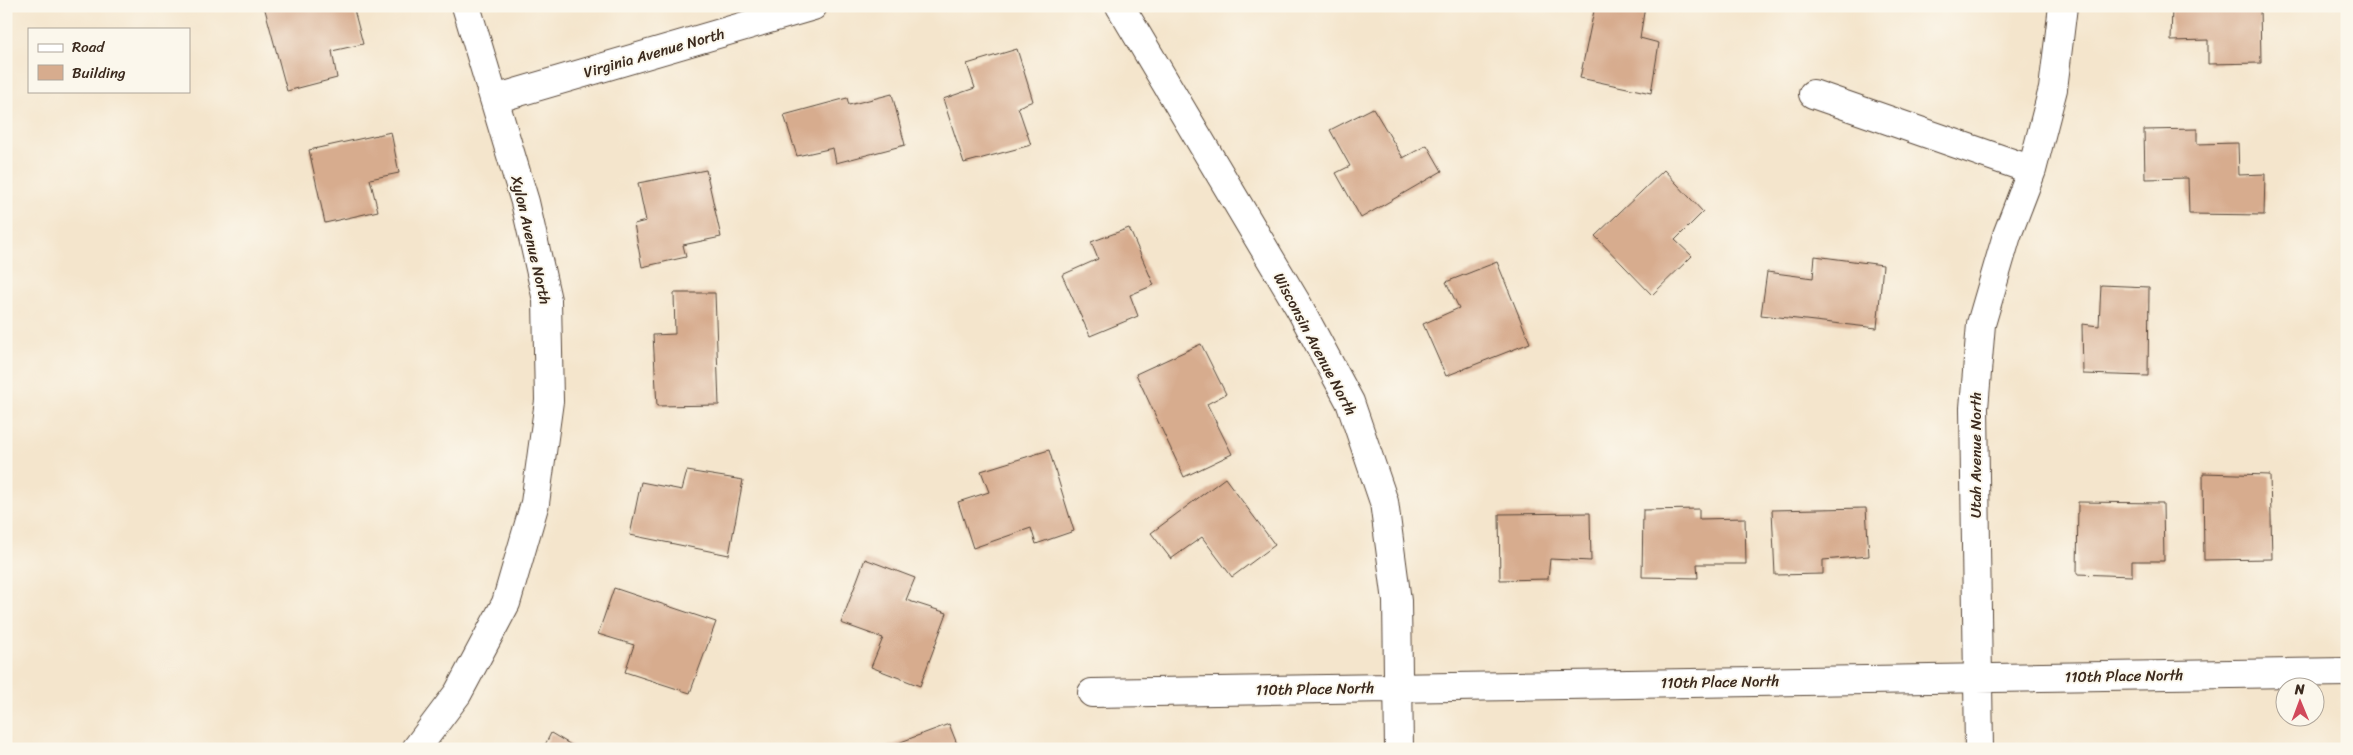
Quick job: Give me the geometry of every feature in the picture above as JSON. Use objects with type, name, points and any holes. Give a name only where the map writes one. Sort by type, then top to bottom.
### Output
[{"type":"street","name":"Xylon Avenue North","points":[[416,749],[458,694],[506,603],[535,503],[549,400],[547,300],[525,202],[466,6]]},
{"type":"street","name":"Virginia Avenue North","points":[[495,99],[814,6]]},
{"type":"street","name":"Wisconsin Avenue North","points":[[1120,6],[1298,307],[1350,402],[1384,502],[1397,601],[1399,749]]},
{"type":"street","name":"Utah Avenue North","points":[[1980,749],[1974,408],[1981,324],[2007,235],[2032,170],[2053,89],[2063,6]]},
{"type":"street","points":[[1813,94],[2032,170]]},
{"type":"street","name":"110th Place North","points":[[1092,693],[2347,672]]},
{"type":"building","points":[[264,6],[353,6],[363,44],[332,51],[337,78],[287,91]]},
{"type":"building","points":[[1595,6],[1645,6],[1640,38],[1659,43],[1651,93],[1580,78]]},
{"type":"building","points":[[2172,6],[2260,6],[2261,63],[2208,64],[2208,40],[2171,41]]},
{"type":"building","points":[[1017,49],[1033,101],[1018,107],[1031,145],[964,163],[943,99],[975,88],[967,64]]},
{"type":"building","points":[[892,94],[905,145],[836,163],[833,148],[797,156],[784,115],[847,98],[849,105]]},
{"type":"building","points":[[1373,108],[1403,158],[1427,145],[1442,171],[1361,218],[1336,173],[1350,166],[1330,130]]},
{"type":"building","points":[[2197,129],[2197,144],[2238,143],[2239,175],[2265,174],[2264,215],[2189,214],[2188,178],[2145,179],[2144,130]]},
{"type":"building","points":[[391,132],[399,173],[370,179],[378,211],[325,223],[309,150]]},
{"type":"building","points":[[706,170],[721,237],[683,245],[686,257],[642,267],[634,224],[646,221],[638,183]]},
{"type":"building","points":[[1664,170],[1703,212],[1675,240],[1692,256],[1652,295],[1595,236]]},
{"type":"building","points":[[1129,228],[1154,285],[1130,295],[1138,316],[1090,336],[1062,275],[1098,259],[1091,242]]},
{"type":"building","points":[[1815,256],[1883,265],[1877,328],[1761,315],[1767,272],[1813,278]]},
{"type":"building","points":[[1497,262],[1530,343],[1446,376],[1423,324],[1459,308],[1446,282]]},
{"type":"building","points":[[2101,285],[2149,287],[2148,376],[2083,374],[2082,324],[2099,326]]},
{"type":"building","points":[[674,293],[715,293],[719,405],[657,406],[653,335],[675,334]]},
{"type":"building","points":[[1201,344],[1226,394],[1207,404],[1232,454],[1184,477],[1136,374]]},
{"type":"building","points":[[1049,450],[1074,531],[1036,544],[1031,528],[973,548],[958,502],[989,492],[981,471]]},
{"type":"building","points":[[687,471],[743,480],[729,555],[630,535],[641,482],[682,490]]},
{"type":"building","points":[[2203,473],[2270,475],[2272,559],[2204,560]]},
{"type":"building","points":[[1225,478],[1275,545],[1232,577],[1202,537],[1171,559],[1151,533]]},
{"type":"building","points":[[2078,502],[2163,503],[2164,561],[2132,561],[2132,576],[2077,574]]},
{"type":"building","points":[[1866,508],[1869,556],[1823,560],[1823,574],[1775,575],[1772,510]]},
{"type":"building","points":[[1699,509],[1699,519],[1745,518],[1746,564],[1697,564],[1698,578],[1642,577],[1643,510]]},
{"type":"building","points":[[1590,513],[1591,561],[1550,559],[1548,579],[1500,580],[1499,514]]},
{"type":"building","points":[[865,559],[915,578],[906,600],[947,613],[920,686],[871,667],[883,638],[841,623]]},
{"type":"building","points":[[614,588],[716,622],[690,693],[625,672],[634,645],[598,634]]},
{"type":"building","points":[[949,724],[959,749],[882,749]]},
{"type":"building","points":[[551,733],[578,749],[543,749]]}]
